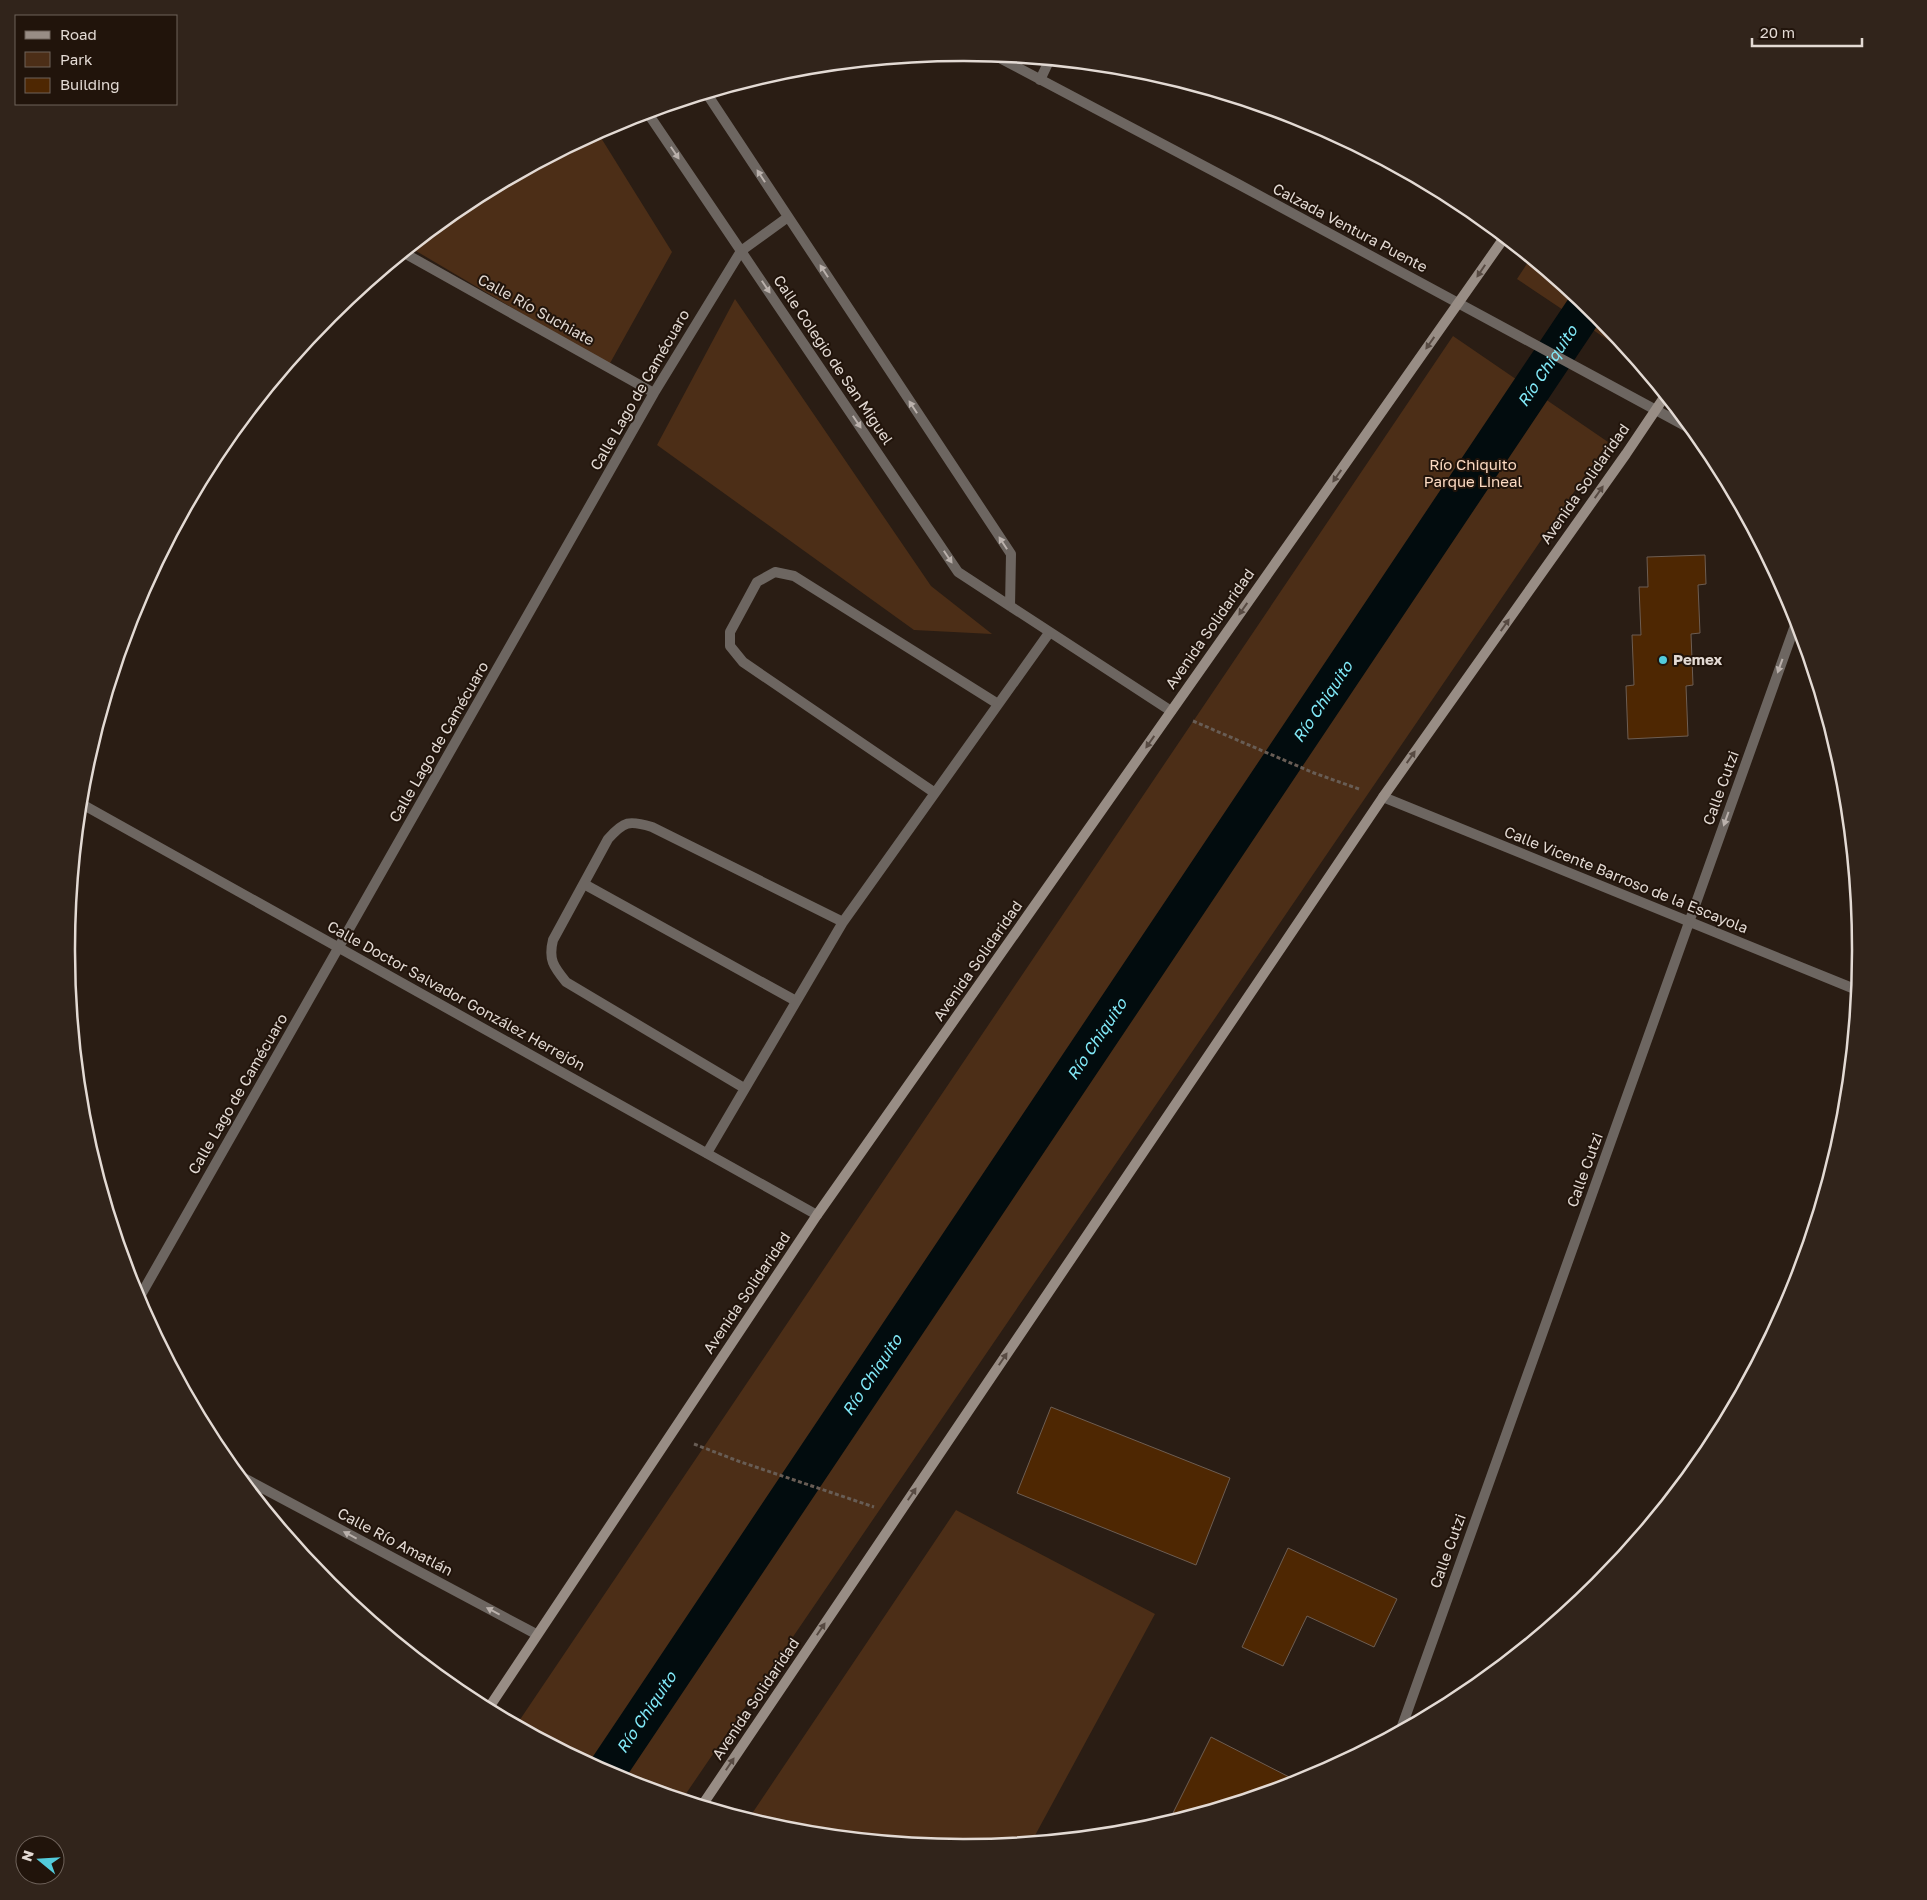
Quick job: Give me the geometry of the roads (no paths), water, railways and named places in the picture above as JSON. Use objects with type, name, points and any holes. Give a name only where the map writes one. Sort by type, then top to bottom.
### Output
[{"type":"main road","name":"Avenida Solidaridad","points":[[492,1703],[536,1634],[817,1215],[1501,242]]},
{"type":"main road","name":"Avenida Solidaridad","points":[[706,1800],[1383,797],[1662,400]]},
{"type":"street","name":"Calzada Ventura Puente","points":[[1006,62],[1678,422]]},
{"type":"street","points":[[1040,80],[1047,66]]},
{"type":"street","points":[[710,99],[1010,554],[1010,606]]},
{"type":"street","name":"Calle Colegio de San Miguel","points":[[652,118],[958,572],[1171,711]]},
{"type":"street","name":"Calle Lago de Camécuaro","points":[[143,1292],[654,393],[741,251],[788,217]]},
{"type":"street","name":"Calle Río Suchiate","points":[[409,256],[654,393]]},
{"type":"street","points":[[935,793],[743,662],[730,646],[730,632],[757,582],[775,572],[794,576],[998,704]]},
{"type":"street","name":"Calle Cutzi","points":[[1403,1722],[1793,631]]},
{"type":"street","points":[[707,1153],[843,922],[1049,633]]},
{"type":"street","name":"Calle Vicente Barroso de la Escayola","points":[[1383,797],[1851,987]]},
{"type":"street","name":"Calle Doctor Salvador González Herrejón","points":[[87,807],[817,1215]]},
{"type":"street","points":[[744,1088],[566,982],[554,967],[550,952],[553,940],[608,839],[620,826],[636,822],[652,827],[843,922]]},
{"type":"street","points":[[584,884],[796,1002]]},
{"type":"street","name":"Calle Río Amatlán","points":[[252,1482],[536,1634]]},
{"type":"waterway","name":"Río Chiquito","points":[[610,1765],[1582,313]]},
{"type":"place","name":"Pemex","points":[[1663,660]]},
{"type":"park label","name":"Río Chiquito Parque Lineal","points":[[1473,474]]}]
